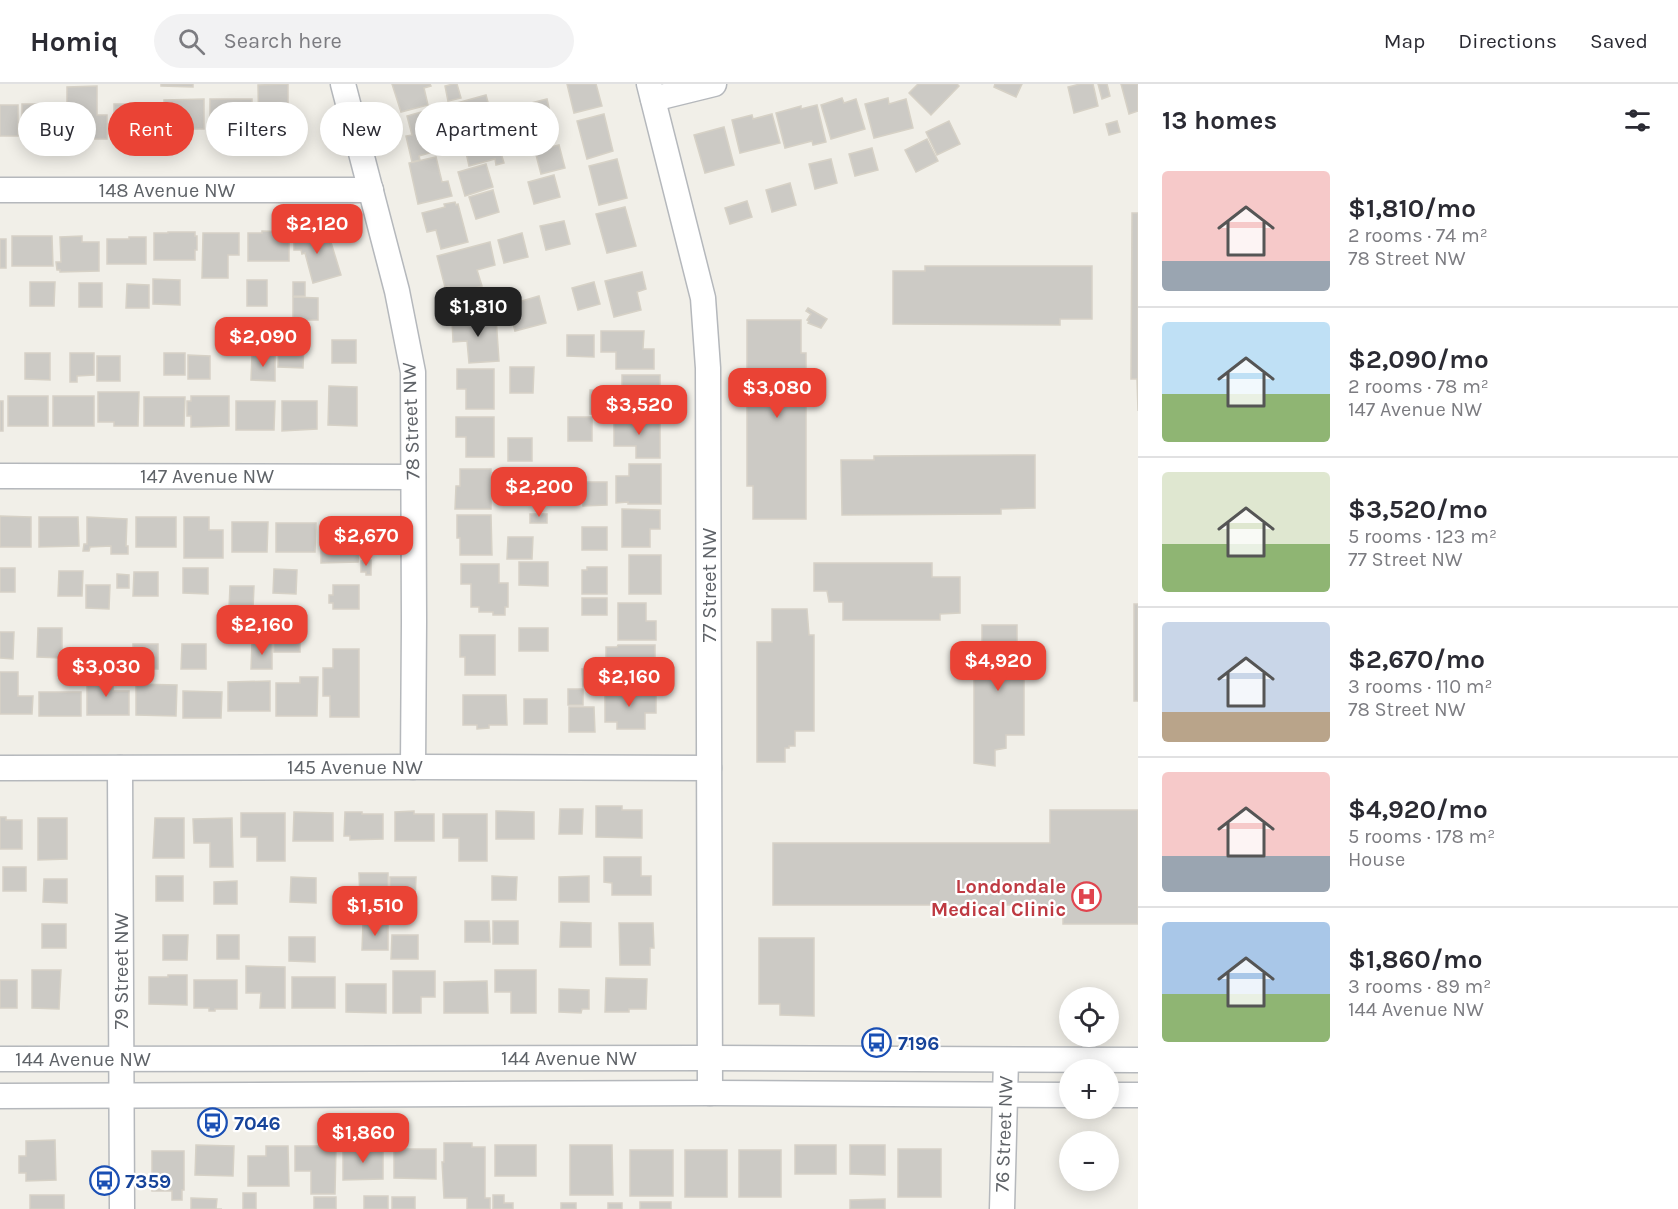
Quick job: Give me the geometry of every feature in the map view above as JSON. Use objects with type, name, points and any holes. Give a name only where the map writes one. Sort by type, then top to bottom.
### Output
[{"type":"street","name":"78 Street NW","points":[[343,84],[397,291],[413,372],[413,766]]},
{"type":"street","points":[[651,92],[714,84]]},
{"type":"street","name":"77 Street NW","points":[[651,92],[703,298],[708,379],[710,1093]]},
{"type":"street","name":"148 Avenue NW","points":[[0,190],[371,190]]},
{"type":"street","name":"147 Avenue NW","points":[[0,476],[413,477]]},
{"type":"street","name":"145 Avenue NW","points":[[0,768],[413,766],[709,768]]},
{"type":"street","name":"79 Street NW","points":[[120,768],[122,1209]]},
{"type":"street","name":"144 Avenue NW","points":[[0,1059],[1138,1060]]},
{"type":"street","name":"76 Street NW","points":[[1002,1209],[1006,1060]]},
{"type":"street","name":"144 Avenue NW","points":[[0,1096],[710,1093],[1059,1095]]},
{"type":"street","points":[[1119,1095],[1138,1095]]},
{"type":"building","points":[[161,84],[193,84],[193,87],[161,86]]},
{"type":"building","points":[[288,84],[288,102],[258,102],[258,85]]},
{"type":"building","points":[[392,84],[430,84],[431,86],[424,88],[427,102],[415,102],[415,108],[403,111],[403,102],[398,102]]},
{"type":"building","points":[[457,84],[461,98],[448,101],[445,86]]},
{"type":"building","points":[[567,84],[596,84],[602,106],[574,113]]},
{"type":"building","points":[[918,84],[957,84],[959,86],[931,115],[909,93]]},
{"type":"building","points":[[995,84],[1022,84],[1016,97],[994,87]]},
{"type":"building","points":[[1093,84],[1098,106],[1074,113],[1068,87]]},
{"type":"building","points":[[1098,84],[1107,84],[1110,96],[1102,99]]},
{"type":"building","points":[[1121,84],[1138,84],[1138,111],[1129,114]]},
{"type":"building","points":[[97,86],[97,115],[107,115],[107,139],[96,139],[96,102],[67,102],[67,87]]},
{"type":"building","points":[[486,95],[488,102],[460,102]]},
{"type":"building","points":[[842,98],[844,103],[856,99],[865,129],[831,139],[821,105]]},
{"type":"building","points":[[888,98],[889,104],[906,99],[913,128],[874,138],[865,104]]},
{"type":"building","points":[[204,99],[204,129],[194,129],[194,102],[164,102],[164,100]]},
{"type":"building","points":[[210,99],[252,99],[252,102],[210,102]]},
{"type":"building","points":[[0,105],[18,105],[18,136],[0,136]]},
{"type":"building","points":[[817,105],[826,142],[813,145],[812,141],[785,148],[776,113],[801,106],[801,109]]},
{"type":"building","points":[[415,114],[415,156],[419,156],[420,160],[412,162],[406,136],[412,135],[407,116]]},
{"type":"building","points":[[604,114],[613,151],[587,159],[577,121]]},
{"type":"building","points":[[772,114],[780,143],[740,153],[732,120],[752,115],[753,119]]},
{"type":"building","points":[[949,121],[960,144],[937,155],[926,132]]},
{"type":"building","points":[[1117,121],[1120,132],[1109,135],[1106,124]]},
{"type":"building","points":[[724,127],[734,165],[705,173],[694,135]]},
{"type":"building","points":[[927,139],[938,161],[916,172],[905,150]]},
{"type":"building","points":[[559,145],[565,168],[541,174],[536,156],[559,156]]},
{"type":"building","points":[[872,148],[878,170],[855,176],[849,154]]},
{"type":"building","points":[[467,156],[502,156],[504,163],[496,165],[495,159],[469,166]]},
{"type":"building","points":[[436,157],[442,182],[448,181],[452,196],[418,204],[409,163]]},
{"type":"building","points":[[617,159],[627,198],[599,205],[589,166]]},
{"type":"building","points":[[831,159],[837,183],[815,189],[809,164]]},
{"type":"building","points":[[486,164],[493,187],[465,196],[458,172]]},
{"type":"building","points":[[554,175],[560,197],[534,204],[528,182]]},
{"type":"building","points":[[790,183],[796,205],[772,212],[766,190]]},
{"type":"building","points":[[493,190],[499,212],[476,219],[469,197]]},
{"type":"building","points":[[747,201],[752,217],[730,224],[725,208]]},
{"type":"building","points":[[455,202],[456,205],[458,204],[468,242],[441,249],[436,230],[427,232],[422,213]]},
{"type":"building","points":[[625,207],[636,246],[607,253],[596,214]]},
{"type":"building","points":[[1132,213],[1138,213],[1138,411],[1137,379],[1131,379]]},
{"type":"building","points":[[564,221],[570,244],[546,250],[540,226]]},
{"type":"building","points":[[262,231],[289,232],[289,261],[248,261],[248,233],[262,233]]},
{"type":"building","points":[[294,231],[318,231],[318,240],[329,236],[341,275],[313,283],[305,253],[302,254],[301,250],[294,250]]},
{"type":"building","points":[[195,232],[197,250],[195,250],[195,260],[154,260],[154,233]]},
{"type":"building","points":[[203,233],[239,233],[239,255],[228,255],[228,278],[202,278]]},
{"type":"building","points":[[522,233],[528,257],[504,263],[498,240]]},
{"type":"building","points":[[12,236],[52,236],[53,266],[12,266]]},
{"type":"building","points":[[82,236],[82,242],[99,242],[99,271],[60,272],[57,270],[56,262],[61,262],[60,237]]},
{"type":"building","points":[[129,237],[146,237],[146,264],[107,264],[107,239],[129,239]]},
{"type":"building","points":[[0,239],[6,239],[6,268],[0,268]]},
{"type":"building","points":[[490,242],[495,265],[477,270],[482,286],[451,294],[449,286],[445,287],[437,256]]},
{"type":"building","points":[[925,266],[1092,266],[1092,319],[1060,319],[1060,325],[893,324],[893,271],[925,271]]},
{"type":"building","points":[[642,272],[646,289],[637,292],[641,310],[614,317],[605,281]]},
{"type":"building","points":[[153,279],[180,280],[180,305],[153,304]]},
{"type":"building","points":[[247,280],[267,280],[267,306],[247,306]]},
{"type":"building","points":[[30,282],[55,282],[54,306],[30,306]]},
{"type":"building","points":[[293,282],[305,282],[305,296],[293,296]]},
{"type":"building","points":[[594,282],[600,304],[578,310],[572,288]]},
{"type":"building","points":[[79,283],[102,283],[102,307],[79,307]]},
{"type":"building","points":[[127,284],[149,285],[149,308],[126,308]]},
{"type":"building","points":[[539,296],[546,323],[515,331],[510,312],[495,316],[494,309]]},
{"type":"building","points":[[293,297],[318,298],[318,320],[293,320]]},
{"type":"building","points":[[808,308],[827,319],[821,328],[808,323],[807,320],[811,314],[806,311]]},
{"type":"building","points":[[496,317],[499,361],[469,363],[467,341],[453,342],[452,320]]},
{"type":"building","points":[[747,320],[801,320],[801,353],[806,353],[806,519],[753,519],[753,486],[747,486]]},
{"type":"building","points":[[601,331],[644,331],[643,349],[654,349],[654,369],[616,369],[616,352],[601,352]]},
{"type":"building","points":[[567,335],[594,335],[594,357],[567,356]]},
{"type":"building","points":[[332,340],[356,340],[356,363],[332,363]]},
{"type":"building","points":[[279,342],[304,342],[303,368],[278,367]]},
{"type":"building","points":[[25,353],[50,353],[50,380],[25,379]]},
{"type":"building","points":[[70,353],[94,353],[94,375],[77,376],[77,382],[70,382]]},
{"type":"building","points":[[164,353],[185,353],[185,375],[164,375]]},
{"type":"building","points":[[188,355],[210,356],[210,379],[188,379]]},
{"type":"building","points":[[252,355],[275,355],[275,381],[251,380]]},
{"type":"building","points":[[97,356],[120,356],[120,381],[97,381]]},
{"type":"building","points":[[510,367],[534,367],[533,393],[510,393]]},
{"type":"building","points":[[457,369],[494,369],[494,409],[466,409],[466,389],[457,389]]},
{"type":"building","points":[[622,375],[660,375],[660,394],[650,394],[649,412],[622,412]]},
{"type":"building","points":[[329,386],[357,387],[357,426],[328,425]]},
{"type":"building","points":[[590,390],[616,390],[616,415],[590,414]]},
{"type":"building","points":[[98,392],[139,392],[138,426],[114,426],[114,422],[98,422]]},
{"type":"building","points":[[8,396],[48,396],[48,426],[8,426]]},
{"type":"building","points":[[53,396],[94,396],[94,426],[53,426]]},
{"type":"building","points":[[191,396],[229,396],[229,426],[191,427],[191,416],[187,416],[187,401],[191,401]]},
{"type":"building","points":[[144,397],[185,397],[184,426],[144,426]]},
{"type":"building","points":[[0,401],[3,401],[3,431],[0,431]]},
{"type":"building","points":[[236,401],[275,401],[274,430],[236,430]]},
{"type":"building","points":[[282,401],[317,401],[317,429],[282,431]]},
{"type":"building","points":[[456,417],[494,417],[494,457],[466,457],[466,437],[456,437]]},
{"type":"building","points":[[568,417],[592,417],[592,441],[568,441]]},
{"type":"building","points":[[614,418],[660,418],[660,458],[636,458],[636,446],[614,446]]},
{"type":"building","points":[[508,438],[532,438],[532,461],[508,461]]},
{"type":"building","points":[[1035,455],[1035,508],[1001,509],[1001,514],[842,515],[841,460],[874,460],[874,456]]},
{"type":"building","points":[[629,464],[661,464],[661,504],[616,503],[616,476],[629,476]]},
{"type":"building","points":[[460,469],[491,469],[491,509],[455,509],[456,486],[460,486]]},
{"type":"building","points":[[507,470],[532,470],[532,487],[507,488]]},
{"type":"building","points":[[582,482],[607,482],[607,505],[583,506]]},
{"type":"building","points":[[622,509],[660,510],[660,529],[650,529],[650,547],[622,547]]},
{"type":"building","points":[[530,514],[547,514],[547,523],[530,523]]},
{"type":"building","points":[[457,515],[491,515],[492,555],[460,555]]},
{"type":"building","points":[[0,516],[31,517],[31,547],[0,547]]},
{"type":"building","points":[[39,517],[78,517],[79,546],[39,547]]},
{"type":"building","points":[[87,517],[127,519],[128,554],[111,554],[111,546],[90,547],[89,551],[83,551],[84,544],[87,544]]},
{"type":"building","points":[[136,517],[176,517],[176,547],[136,547]]},
{"type":"building","points":[[184,517],[209,517],[209,530],[223,530],[223,558],[184,558]]},
{"type":"building","points":[[232,522],[268,522],[267,552],[232,552]]},
{"type":"building","points":[[276,523],[316,523],[315,552],[276,552]]},
{"type":"building","points":[[330,524],[360,524],[358,562],[321,563],[321,540],[330,540]]},
{"type":"building","points":[[582,527],[607,527],[607,550],[582,550]]},
{"type":"building","points":[[508,537],[533,537],[532,559],[507,559]]},
{"type":"building","points":[[629,555],[661,555],[661,594],[629,594]]},
{"type":"building","points":[[371,560],[371,575],[366,575],[366,572],[361,572],[361,561]]},
{"type":"building","points":[[519,562],[548,562],[548,586],[519,585]]},
{"type":"building","points":[[814,563],[932,563],[932,577],[960,577],[960,613],[940,614],[940,620],[843,620],[843,602],[829,602],[827,591],[814,591]]},
{"type":"building","points":[[461,564],[499,564],[499,583],[508,583],[508,607],[505,607],[505,615],[479,612],[479,607],[471,607],[471,584],[461,584]]},
{"type":"building","points":[[587,567],[607,567],[607,594],[582,594],[582,570],[587,570]]},
{"type":"building","points":[[0,568],[15,568],[15,592],[0,592]]},
{"type":"building","points":[[183,568],[208,568],[208,594],[183,593]]},
{"type":"building","points":[[274,569],[297,570],[296,594],[273,593]]},
{"type":"building","points":[[59,571],[83,571],[82,596],[58,596]]},
{"type":"building","points":[[134,572],[158,572],[158,596],[133,596]]},
{"type":"building","points":[[117,574],[129,575],[129,588],[117,588]]},
{"type":"building","points":[[86,585],[110,585],[109,609],[86,608]]},
{"type":"building","points":[[333,585],[359,585],[359,609],[333,609],[333,603],[329,603],[329,595],[333,595]]},
{"type":"building","points":[[230,586],[254,586],[253,609],[229,609]]},
{"type":"building","points":[[582,598],[607,598],[607,615],[582,615]]},
{"type":"building","points":[[618,603],[646,603],[646,621],[656,621],[656,640],[618,640]]},
{"type":"building","points":[[1134,604],[1138,604],[1138,701],[1134,701]]},
{"type":"building","points":[[772,609],[807,609],[809,635],[814,635],[814,731],[795,731],[795,746],[785,748],[785,762],[757,762],[757,642],[772,642]]},
{"type":"building","points":[[982,625],[1017,625],[1019,651],[1024,651],[1024,735],[1006,735],[1006,748],[995,750],[995,766],[974,763],[974,659],[982,659]]},
{"type":"building","points":[[274,627],[300,627],[300,652],[274,652]]},
{"type":"building","points":[[38,628],[62,628],[62,658],[37,657]]},
{"type":"building","points":[[519,628],[548,628],[548,651],[519,651]]},
{"type":"building","points":[[0,632],[14,632],[13,659],[0,658]]},
{"type":"building","points":[[460,635],[495,635],[495,675],[465,675],[465,657],[460,657]]},
{"type":"building","points":[[252,643],[272,643],[272,669],[251,669]]},
{"type":"building","points":[[133,644],[158,644],[158,669],[133,669]]},
{"type":"building","points":[[182,644],[206,644],[206,669],[181,669]]},
{"type":"building","points":[[618,645],[655,645],[655,664],[645,664],[645,682],[618,682],[618,661],[606,661],[606,647],[617,647]]},
{"type":"building","points":[[333,649],[359,649],[359,717],[330,717],[330,696],[323,696],[323,668],[333,668]]},
{"type":"building","points":[[607,668],[607,672],[612,671],[612,681],[607,681],[607,686],[583,687],[582,669]]},
{"type":"building","points":[[0,672],[18,672],[18,696],[33,696],[32,714],[0,714]]},
{"type":"building","points":[[87,677],[113,677],[113,691],[129,691],[129,715],[87,715]]},
{"type":"building","points":[[300,677],[318,677],[317,716],[276,716],[276,683],[300,683]]},
{"type":"building","points":[[270,681],[270,711],[228,711],[228,682]]},
{"type":"building","points":[[136,684],[177,685],[176,716],[136,715]]},
{"type":"building","points":[[568,689],[583,689],[583,705],[568,705]]},
{"type":"building","points":[[183,691],[222,692],[221,718],[183,718]]},
{"type":"building","points":[[656,691],[656,713],[645,713],[645,729],[617,729],[617,722],[605,722],[605,692]]},
{"type":"building","points":[[39,692],[81,692],[81,716],[39,716]]},
{"type":"building","points":[[463,695],[506,695],[507,725],[489,725],[489,728],[477,729],[477,725],[463,725]]},
{"type":"building","points":[[524,699],[547,699],[547,724],[524,724]]},
{"type":"building","points":[[569,707],[594,707],[595,732],[569,732]]},
{"type":"building","points":[[596,806],[622,806],[622,810],[642,810],[642,838],[596,837]]},
{"type":"building","points":[[560,809],[583,809],[582,834],[559,834]]},
{"type":"building","points":[[1050,810],[1138,810],[1138,924],[1063,924],[1063,910],[1048,910],[1048,905],[773,905],[773,843],[1050,843]]},
{"type":"building","points":[[414,811],[414,814],[434,814],[434,841],[395,841],[395,812]]},
{"type":"building","points":[[496,811],[534,812],[534,839],[496,839]]},
{"type":"building","points":[[294,812],[333,813],[333,841],[293,841]]},
{"type":"building","points":[[345,812],[383,814],[383,839],[350,840],[350,836],[344,836]]},
{"type":"building","points":[[241,813],[285,813],[285,861],[257,861],[257,837],[241,837]]},
{"type":"building","points":[[443,814],[487,814],[487,861],[459,861],[459,838],[443,838]]},
{"type":"building","points":[[0,817],[6,817],[6,820],[22,820],[22,849],[0,849]]},
{"type":"building","points":[[38,818],[67,818],[67,859],[38,860]]},
{"type":"building","points":[[155,818],[184,818],[184,858],[153,858]]},
{"type":"building","points":[[232,818],[233,867],[210,867],[210,843],[194,843],[193,819]]},
{"type":"building","points":[[604,857],[641,857],[641,876],[651,876],[651,895],[612,895],[612,883],[604,882]]},
{"type":"building","points":[[3,867],[26,867],[26,891],[3,891]]},
{"type":"building","points":[[359,873],[388,873],[388,901],[360,902]]},
{"type":"building","points":[[156,876],[183,876],[183,901],[156,901]]},
{"type":"building","points":[[492,876],[517,877],[516,900],[492,900]]},
{"type":"building","points":[[589,876],[589,902],[559,902],[559,877]]},
{"type":"building","points":[[291,877],[316,878],[316,903],[290,902]]},
{"type":"building","points":[[390,877],[416,877],[415,901],[390,901]]},
{"type":"building","points":[[44,879],[67,879],[67,903],[43,902]]},
{"type":"building","points":[[237,881],[237,904],[214,904],[214,882]]},
{"type":"building","points":[[465,921],[489,921],[490,942],[465,942]]},
{"type":"building","points":[[493,921],[518,921],[518,944],[493,944]]},
{"type":"building","points":[[561,922],[591,923],[591,947],[560,947]]},
{"type":"building","points":[[363,923],[388,923],[388,950],[362,950]]},
{"type":"building","points":[[619,923],[653,923],[654,948],[650,948],[650,965],[620,965]]},
{"type":"building","points":[[42,924],[66,924],[66,948],[42,948]]},
{"type":"building","points":[[163,935],[188,935],[187,960],[163,960]]},
{"type":"building","points":[[217,935],[239,935],[239,959],[217,959]]},
{"type":"building","points":[[392,935],[418,935],[418,959],[391,959]]},
{"type":"building","points":[[289,937],[315,937],[315,962],[289,961]]},
{"type":"building","points":[[759,938],[814,938],[814,1016],[780,1015],[780,1004],[759,1004]]},
{"type":"building","points":[[246,966],[285,967],[285,1008],[260,1008],[261,993],[246,993]]},
{"type":"building","points":[[32,970],[61,970],[59,1009],[32,1008]]},
{"type":"building","points":[[495,970],[536,970],[536,1013],[511,1013],[511,992],[495,992]]},
{"type":"building","points":[[393,971],[435,971],[435,997],[421,997],[421,1013],[393,1013]]},
{"type":"building","points":[[168,975],[187,975],[187,1005],[149,1004],[149,977],[168,977]]},
{"type":"building","points":[[292,977],[335,977],[335,1008],[292,1008]]},
{"type":"building","points":[[606,978],[647,979],[646,1009],[605,1012]]},
{"type":"building","points":[[0,980],[17,980],[17,1008],[0,1008]]},
{"type":"building","points":[[194,980],[237,980],[237,1009],[209,1011],[209,1008],[194,1008]]},
{"type":"building","points":[[487,981],[488,1013],[444,1013],[444,982]]},
{"type":"building","points":[[346,984],[386,984],[386,1013],[346,1012]]},
{"type":"building","points":[[559,989],[589,990],[589,1009],[582,1009],[581,1013],[559,1012]]},
{"type":"building","points":[[55,1140],[56,1180],[26,1181],[26,1173],[19,1173],[19,1156],[26,1156],[26,1141]]},
{"type":"building","points":[[444,1143],[472,1143],[472,1147],[485,1147],[485,1198],[490,1198],[490,1209],[467,1209],[467,1198],[444,1198],[442,1162],[444,1162]]},
{"type":"building","points":[[196,1145],[234,1146],[233,1176],[195,1175]]},
{"type":"building","points":[[495,1145],[536,1145],[536,1176],[495,1176]]},
{"type":"building","points":[[570,1145],[612,1145],[613,1195],[570,1195]]},
{"type":"building","points":[[795,1145],[836,1145],[836,1174],[795,1174]]},
{"type":"building","points":[[850,1145],[885,1145],[885,1175],[850,1174]]},
{"type":"building","points":[[266,1146],[288,1146],[289,1186],[248,1186],[248,1156],[266,1156]]},
{"type":"building","points":[[295,1146],[336,1146],[335,1194],[311,1194],[311,1171],[295,1171]]},
{"type":"building","points":[[343,1149],[383,1149],[383,1179],[343,1180]]},
{"type":"building","points":[[394,1149],[436,1149],[436,1179],[394,1178]]},
{"type":"building","points":[[898,1149],[941,1149],[941,1197],[898,1197]]},
{"type":"building","points":[[630,1150],[673,1150],[673,1196],[630,1196]]},
{"type":"building","points":[[685,1150],[727,1150],[727,1197],[685,1197]]},
{"type":"building","points":[[739,1150],[781,1150],[781,1197],[739,1197]]},
{"type":"building","points":[[152,1151],[184,1151],[182,1200],[172,1200],[172,1191],[152,1191]]},
{"type":"building","points":[[243,1193],[256,1193],[256,1209],[243,1209]]},
{"type":"building","points":[[30,1195],[64,1195],[64,1209],[30,1209]]},
{"type":"building","points":[[493,1195],[504,1195],[504,1203],[513,1203],[513,1209],[493,1209]]},
{"type":"building","points":[[364,1196],[388,1196],[388,1209],[364,1209]]},
{"type":"building","points":[[314,1197],[336,1197],[336,1209],[314,1209]]},
{"type":"building","points":[[392,1197],[415,1197],[415,1209],[392,1209]]},
{"type":"building","points":[[191,1198],[217,1199],[216,1209],[191,1209]]},
{"type":"building","points":[[885,1199],[885,1209],[850,1209],[850,1200]]},
{"type":"building","points":[[640,1202],[671,1202],[671,1209],[640,1209]]},
{"type":"building","points":[[561,1203],[576,1203],[576,1209],[561,1209]]},
{"type":"building","points":[[608,1203],[622,1203],[622,1209],[608,1209]]},
{"type":"place","name":"Londondale Medical Clinic","points":[[1087,897]]},
{"type":"place","name":"7196","points":[[877,1043]]},
{"type":"place","name":"7046","points":[[213,1123]]},
{"type":"place","name":"7359","points":[[104,1181]]}]
